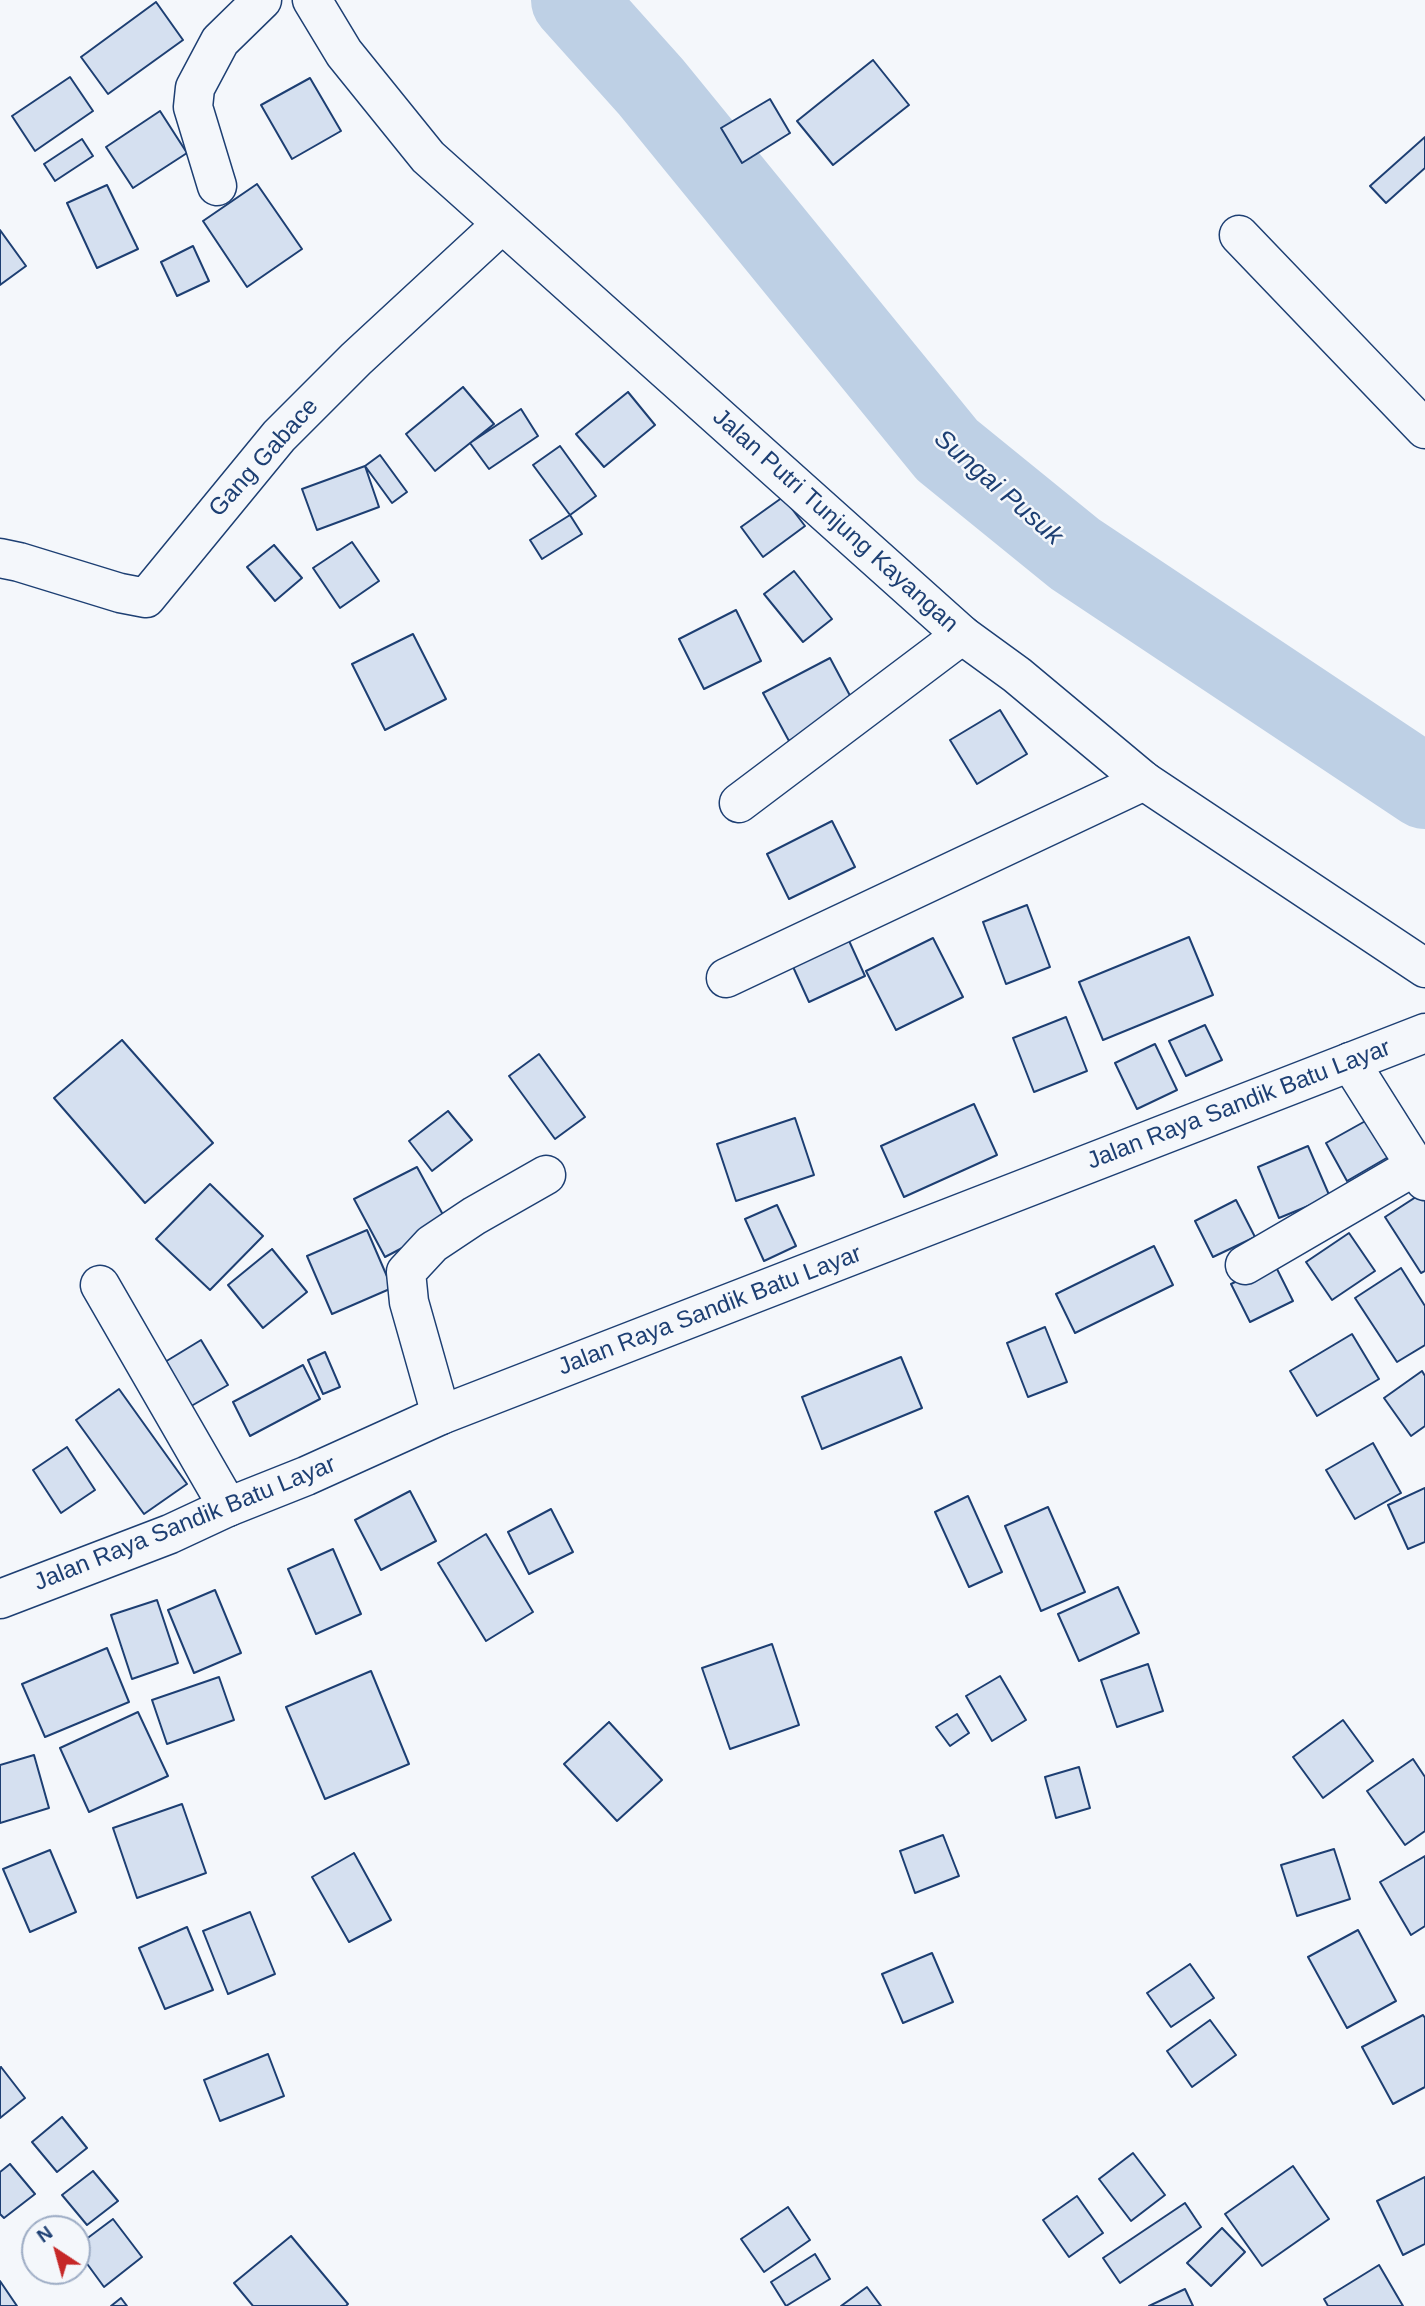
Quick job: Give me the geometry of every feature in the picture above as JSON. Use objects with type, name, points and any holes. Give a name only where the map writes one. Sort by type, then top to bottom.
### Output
[{"type":"street","points":[[217,186],[193,107],[195,88],[220,41],[262,0]]},
{"type":"street","name":"Jalan Putri Tunjung Kayangan","points":[[312,0],[344,53],[428,157],[962,635],[1017,675],[1144,781],[1425,968]]},
{"type":"street","name":"Gang Gabace","points":[[0,558],[146,598],[279,436],[356,359],[502,224]]},
{"type":"street","points":[[1239,235],[1425,429]]},
{"type":"street","points":[[739,803],[962,635]]},
{"type":"street","points":[[726,978],[1144,781]]},
{"type":"street","name":"Jalan Raya Sandik Batu Layar","points":[[0,1599],[170,1534],[441,1415],[1425,1033]]},
{"type":"street","points":[[1245,1265],[1420,1173],[1350,1062]]},
{"type":"street","points":[[441,1415],[409,1302],[406,1272],[432,1244],[474,1216],[546,1175]]},
{"type":"street","points":[[100,1285],[228,1507]]},
{"type":"building","points":[[156,2],[183,40],[108,94],[81,57]]},
{"type":"building","points":[[873,60],[909,105],[833,165],[797,121]]},
{"type":"building","points":[[70,77],[93,111],[35,151],[12,116]]},
{"type":"building","points":[[310,78],[341,131],[292,159],[261,105]]},
{"type":"building","points":[[770,99],[790,133],[742,163],[721,128]]},
{"type":"building","points":[[160,111],[187,153],[133,188],[106,147]]},
{"type":"building","points":[[1425,137],[1425,168],[1386,203],[1370,186]]},
{"type":"building","points":[[82,139],[93,156],[55,181],[44,164]]},
{"type":"building","points":[[257,184],[302,249],[247,287],[203,221]]},
{"type":"building","points":[[107,185],[138,249],[97,268],[67,203]]},
{"type":"building","points":[[0,230],[26,266],[0,285]]},
{"type":"building","points":[[193,246],[209,281],[177,296],[161,262]]},
{"type":"building","points":[[463,387],[494,424],[435,471],[406,434]]},
{"type":"building","points":[[628,392],[655,425],[604,467],[576,434]]},
{"type":"building","points":[[521,409],[538,436],[489,469],[470,443]]},
{"type":"building","points":[[560,446],[596,496],[570,515],[533,465]]},
{"type":"building","points":[[380,455],[407,492],[392,503],[365,466]]},
{"type":"building","points":[[365,466],[379,507],[317,530],[302,489]]},
{"type":"building","points":[[783,497],[805,526],[763,557],[741,527]]},
{"type":"building","points":[[570,515],[582,534],[542,559],[530,540]]},
{"type":"building","points":[[352,542],[379,581],[340,608],[313,568]]},
{"type":"building","points":[[274,545],[302,578],[275,601],[247,567]]},
{"type":"building","points":[[794,571],[832,619],[803,642],[764,594]]},
{"type":"building","points":[[736,610],[761,661],[704,689],[679,639]]},
{"type":"building","points":[[413,634],[446,699],[385,730],[352,664]]},
{"type":"building","points":[[830,658],[855,705],[789,741],[763,693]]},
{"type":"building","points":[[1000,710],[1027,754],[977,784],[950,740]]},
{"type":"building","points":[[832,821],[855,867],[789,899],[767,854]]},
{"type":"building","points":[[1027,905],[1050,967],[1006,984],[983,922]]},
{"type":"building","points":[[845,932],[865,976],[809,1002],[789,958]]},
{"type":"building","points":[[1189,937],[1213,995],[1103,1040],[1079,982]]},
{"type":"building","points":[[933,938],[963,997],[896,1030],[866,971]]},
{"type":"building","points":[[1066,1017],[1087,1071],[1034,1092],[1013,1038]]},
{"type":"building","points":[[1205,1025],[1222,1060],[1186,1076],[1169,1041]]},
{"type":"building","points":[[122,1040],[213,1143],[145,1203],[54,1098]]},
{"type":"building","points":[[1155,1044],[1177,1090],[1137,1109],[1115,1063]]},
{"type":"building","points":[[539,1054],[585,1117],[555,1139],[509,1076]]},
{"type":"building","points":[[974,1104],[997,1155],[904,1197],[881,1146]]},
{"type":"building","points":[[448,1111],[472,1140],[432,1171],[409,1141]]},
{"type":"building","points":[[795,1118],[814,1175],[736,1201],[717,1144]]},
{"type":"building","points":[[1369,1119],[1390,1156],[1347,1181],[1326,1143]]},
{"type":"building","points":[[1308,1146],[1330,1197],[1279,1218],[1258,1167]]},
{"type":"building","points":[[417,1167],[448,1224],[385,1257],[354,1199]]},
{"type":"building","points":[[210,1184],[263,1236],[210,1290],[156,1239]]},
{"type":"building","points":[[1425,1191],[1425,1271],[1421,1273],[1385,1217]]},
{"type":"building","points":[[1236,1200],[1255,1237],[1213,1257],[1195,1221]]},
{"type":"building","points":[[777,1205],[796,1246],[764,1261],[745,1219]]},
{"type":"building","points":[[367,1230],[392,1288],[332,1314],[307,1256]]},
{"type":"building","points":[[1349,1233],[1375,1271],[1332,1300],[1306,1262]]},
{"type":"building","points":[[1154,1246],[1173,1285],[1075,1333],[1056,1294]]},
{"type":"building","points":[[272,1249],[307,1292],[263,1328],[228,1285]]},
{"type":"building","points":[[1274,1263],[1293,1301],[1250,1322],[1231,1284]]},
{"type":"building","points":[[1401,1268],[1425,1306],[1425,1345],[1397,1362],[1355,1298]]},
{"type":"building","points":[[1045,1327],[1067,1382],[1028,1397],[1007,1343]]},
{"type":"building","points":[[1352,1334],[1379,1379],[1317,1416],[1290,1371]]},
{"type":"building","points":[[201,1340],[228,1385],[186,1409],[160,1365]]},
{"type":"building","points":[[325,1352],[340,1387],[323,1394],[308,1360]]},
{"type":"building","points":[[901,1357],[922,1408],[822,1449],[802,1397]]},
{"type":"building","points":[[303,1365],[320,1399],[250,1436],[233,1402]]},
{"type":"building","points":[[1422,1371],[1425,1376],[1425,1426],[1411,1436],[1384,1398]]},
{"type":"building","points":[[119,1389],[187,1484],[144,1514],[76,1420]]},
{"type":"building","points":[[1373,1443],[1401,1493],[1355,1519],[1326,1470]]},
{"type":"building","points":[[67,1447],[95,1490],[61,1513],[33,1470]]},
{"type":"building","points":[[1425,1488],[1425,1542],[1408,1549],[1388,1505]]},
{"type":"building","points":[[410,1491],[436,1541],[381,1570],[355,1520]]},
{"type":"building","points":[[968,1496],[1002,1572],[969,1587],[935,1512]]},
{"type":"building","points":[[1048,1507],[1085,1592],[1041,1611],[1005,1526]]},
{"type":"building","points":[[551,1509],[573,1552],[529,1574],[508,1532]]},
{"type":"building","points":[[486,1534],[533,1612],[486,1641],[438,1563]]},
{"type":"building","points":[[333,1549],[361,1614],[316,1634],[288,1569]]},
{"type":"building","points":[[1118,1587],[1139,1633],[1079,1661],[1058,1614]]},
{"type":"building","points":[[215,1590],[241,1653],[194,1673],[168,1610]]},
{"type":"building","points":[[157,1600],[178,1663],[132,1679],[111,1615]]},
{"type":"building","points":[[772,1644],[799,1725],[730,1749],[702,1668]]},
{"type":"building","points":[[107,1648],[129,1702],[45,1737],[22,1684]]},
{"type":"building","points":[[1148,1664],[1163,1711],[1117,1727],[1101,1680]]},
{"type":"building","points":[[371,1671],[409,1764],[325,1799],[286,1707]]},
{"type":"building","points":[[1000,1676],[1026,1720],[992,1741],[966,1696]]},
{"type":"building","points":[[219,1677],[234,1720],[167,1744],[152,1700]]},
{"type":"building","points":[[138,1712],[168,1776],[89,1812],[60,1748]]},
{"type":"building","points":[[957,1714],[969,1733],[950,1746],[936,1727]]},
{"type":"building","points":[[1343,1720],[1373,1761],[1323,1798],[1293,1757]]},
{"type":"building","points":[[609,1722],[662,1780],[617,1821],[564,1764]]},
{"type":"building","points":[[34,1755],[49,1808],[0,1823],[0,1765]]},
{"type":"building","points":[[1413,1759],[1425,1777],[1425,1831],[1405,1845],[1367,1791]]},
{"type":"building","points":[[1079,1767],[1090,1808],[1056,1818],[1045,1777]]},
{"type":"building","points":[[182,1804],[206,1873],[137,1898],[113,1828]]},
{"type":"building","points":[[943,1835],[959,1876],[915,1893],[900,1851]]},
{"type":"building","points":[[1334,1849],[1350,1899],[1297,1916],[1281,1865]]},
{"type":"building","points":[[50,1850],[76,1912],[30,1932],[3,1869]]},
{"type":"building","points":[[354,1853],[391,1920],[349,1942],[312,1877]]},
{"type":"building","points":[[1425,1856],[1425,1926],[1411,1935],[1380,1882]]},
{"type":"building","points":[[250,1912],[275,1974],[228,1994],[203,1931]]},
{"type":"building","points":[[187,1927],[213,1990],[165,2009],[139,1948]]},
{"type":"building","points":[[1358,1930],[1396,2001],[1347,2028],[1308,1957]]},
{"type":"building","points":[[932,1953],[953,2002],[903,2023],[882,1974]]},
{"type":"building","points":[[1190,1964],[1214,1998],[1171,2027],[1147,1993]]},
{"type":"building","points":[[1423,2015],[1425,2087],[1393,2104],[1362,2047]]},
{"type":"building","points":[[1210,2020],[1236,2055],[1192,2087],[1167,2051]]},
{"type":"building","points":[[268,2054],[284,2096],[220,2121],[204,2080]]},
{"type":"building","points":[[0,2068],[25,2098],[0,2118]]},
{"type":"building","points":[[62,2117],[87,2148],[57,2172],[32,2142]]},
{"type":"building","points":[[1133,2153],[1165,2195],[1131,2221],[1099,2179]]},
{"type":"building","points":[[10,2164],[35,2194],[4,2218],[0,2214],[0,2172]]},
{"type":"building","points":[[1293,2166],[1329,2219],[1262,2266],[1225,2214]]},
{"type":"building","points":[[93,2171],[118,2201],[91,2222],[91,2215],[79,2215],[62,2195]]},
{"type":"building","points":[[1425,2177],[1425,2244],[1403,2255],[1377,2201]]},
{"type":"building","points":[[1077,2196],[1103,2233],[1069,2257],[1043,2220]]},
{"type":"building","points":[[1185,2203],[1201,2227],[1120,2283],[1103,2258]]},
{"type":"building","points":[[788,2207],[810,2240],[764,2272],[741,2239]]},
{"type":"building","points":[[113,2219],[142,2257],[104,2287],[91,2269],[91,2236]]},
{"type":"building","points":[[1222,2228],[1245,2252],[1211,2286],[1187,2263]]},
{"type":"building","points":[[291,2236],[348,2304],[346,2306],[253,2306],[234,2283]]},
{"type":"building","points":[[815,2254],[830,2279],[786,2306],[771,2282]]},
{"type":"building","points":[[1379,2265],[1403,2306],[1328,2306],[1324,2299]]},
{"type":"building","points":[[0,2281],[17,2306],[0,2306]]},
{"type":"building","points":[[867,2287],[881,2306],[841,2306]]},
{"type":"building","points":[[1185,2289],[1193,2306],[1149,2306]]},
{"type":"building","points":[[121,2298],[127,2306],[111,2306]]},
{"type":"waterway","name":"Sungai Pusuk","points":[[573,0],[651,87],[947,450],[1075,554],[1425,787]]}]
